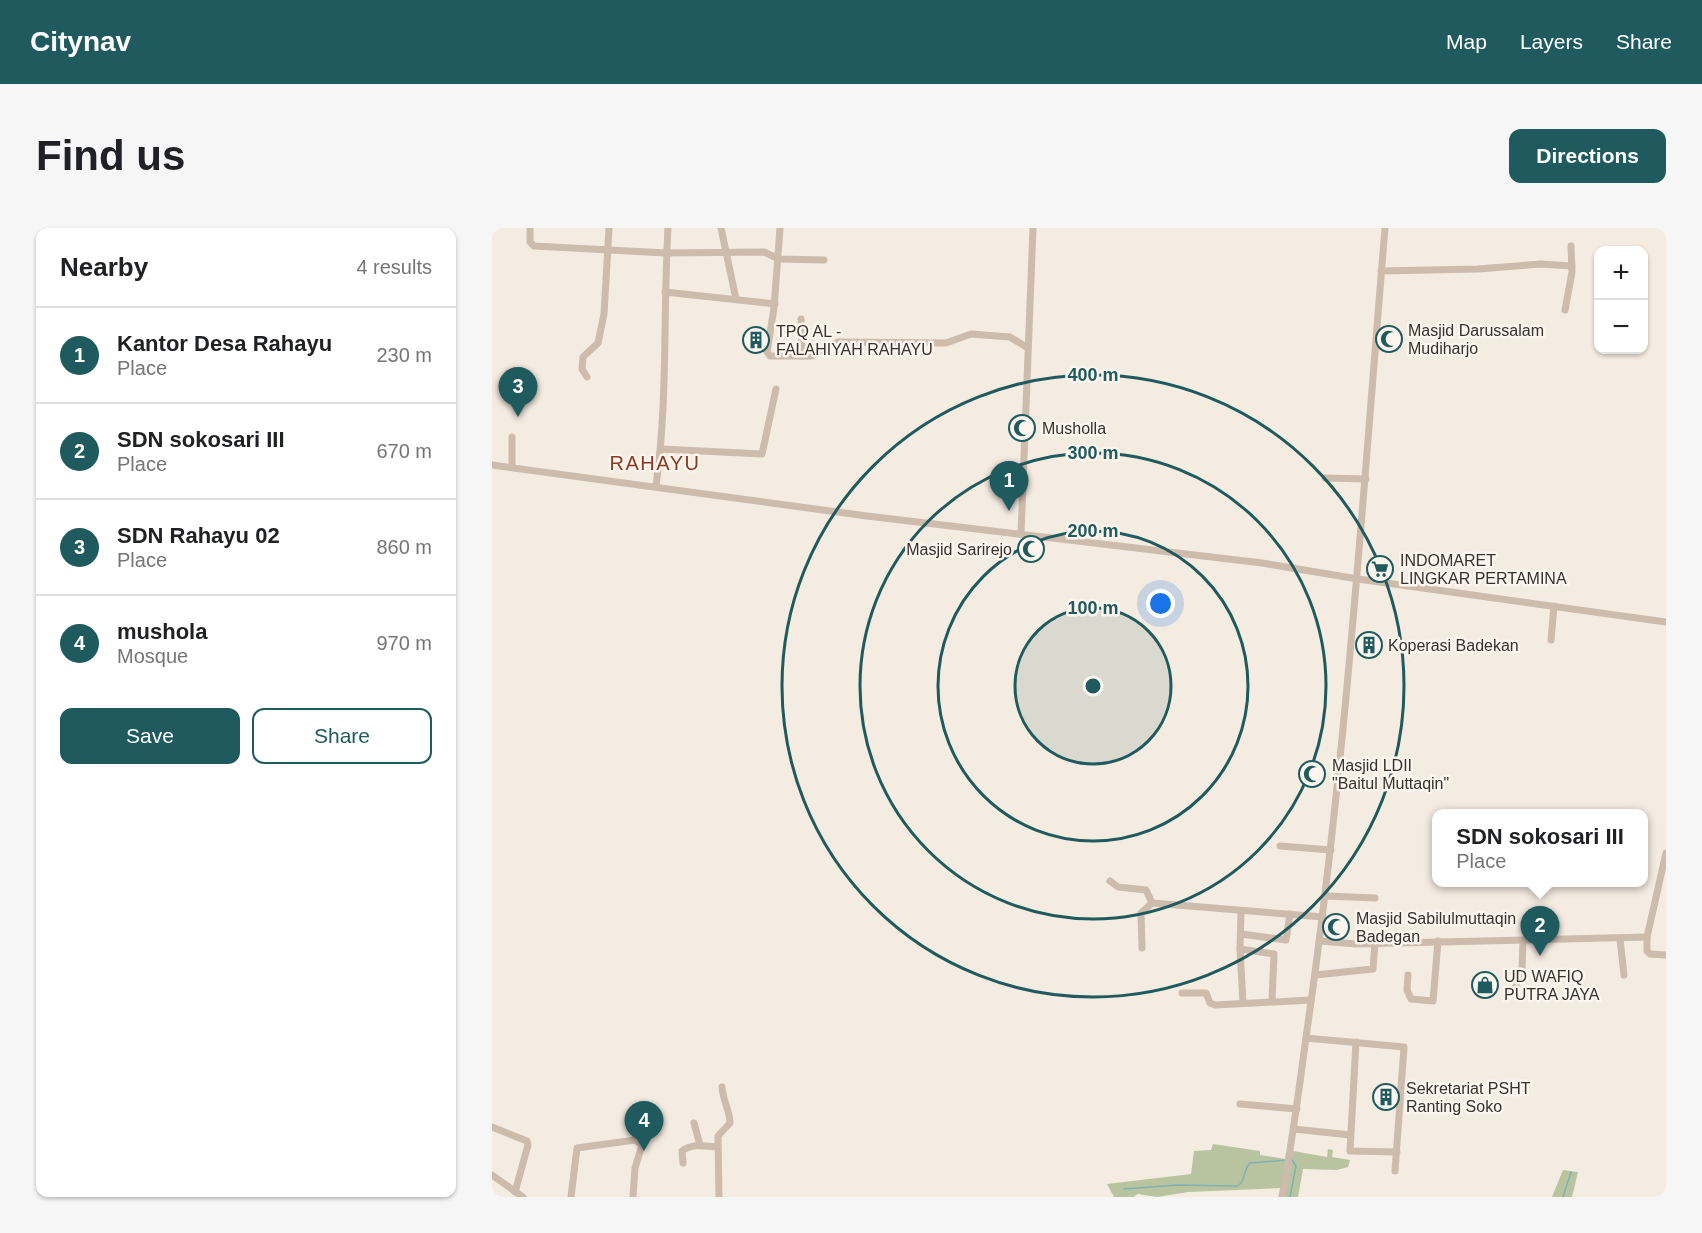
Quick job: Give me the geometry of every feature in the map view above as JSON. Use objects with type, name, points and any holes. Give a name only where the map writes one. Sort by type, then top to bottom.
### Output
[{"type":"street","points":[[530,228],[530,242],[534,246],[666,253],[764,252],[779,259],[824,260]]},
{"type":"street","points":[[587,377],[582,369],[581,361],[598,342],[604,314],[609,228]]},
{"type":"street","points":[[656,486],[661,449],[665,368],[668,228]]},
{"type":"street","points":[[721,228],[736,299]]},
{"type":"street","points":[[780,228],[775,304],[767,353],[770,356],[820,354],[830,345],[838,342],[946,343],[971,334],[1010,337],[1028,348]]},
{"type":"street","points":[[1021,534],[1033,228]]},
{"type":"street","points":[[1282,1197],[1297,1109],[1331,850],[1358,579],[1385,228]]},
{"type":"street","points":[[1565,310],[1572,266],[1571,246]]},
{"type":"street","points":[[1381,271],[1479,269],[1542,264],[1572,266]]},
{"type":"street","points":[[665,292],[775,304]]},
{"type":"street","points":[[801,319],[802,356]]},
{"type":"street","points":[[661,449],[762,454],[776,390]]},
{"type":"street","points":[[512,437],[512,467]]},
{"type":"street","points":[[492,465],[1262,563],[1358,579],[1666,622]]},
{"type":"street","points":[[1325,478],[1366,479]]},
{"type":"street","points":[[1551,640],[1554,606]]},
{"type":"street","points":[[1280,846],[1331,850]]},
{"type":"street","points":[[1666,853],[1663,880],[1647,937],[1648,953],[1666,955]]},
{"type":"street","points":[[1110,881],[1119,887],[1146,890],[1152,903]]},
{"type":"street","points":[[1326,896],[1375,898]]},
{"type":"street","points":[[1142,948],[1141,913],[1152,903],[1323,916]]},
{"type":"street","points":[[1241,911],[1240,949],[1243,1003]]},
{"type":"street","points":[[1240,934],[1286,940],[1290,914]]},
{"type":"street","points":[[1320,941],[1375,943],[1647,937]]},
{"type":"street","points":[[1620,939],[1624,975]]},
{"type":"street","points":[[1272,1001],[1274,954],[1277,940]]},
{"type":"street","points":[[1513,994],[1522,970],[1523,940]]},
{"type":"street","points":[[1408,975],[1407,990],[1411,999],[1433,1001],[1438,941]]},
{"type":"street","points":[[1315,975],[1373,969],[1375,943]]},
{"type":"street","points":[[1240,949],[1274,954]]},
{"type":"street","points":[[1182,993],[1206,993],[1210,1004],[1215,1005],[1311,1000]]},
{"type":"street","points":[[1306,1038],[1404,1047],[1395,1171]]},
{"type":"street","points":[[1356,1042],[1351,1152],[1396,1152]]},
{"type":"street","points":[[719,1197],[717,1147],[719,1132],[727,1129],[730,1123],[730,1115],[723,1101],[722,1087]]},
{"type":"street","points":[[1240,1104],[1297,1109]]},
{"type":"street","points":[[694,1123],[700,1145]]},
{"type":"street","points":[[492,1127],[527,1141],[528,1145],[515,1192]]},
{"type":"street","points":[[1294,1130],[1350,1135]]},
{"type":"street","points":[[571,1197],[577,1148],[636,1140],[642,1145],[636,1168],[633,1197]]},
{"type":"street","points":[[683,1163],[682,1150],[700,1145],[717,1147]]},
{"type":"street","points":[[492,1175],[523,1197]]},
{"type":"green space","points":[[1213,1144],[1260,1151],[1260,1155],[1286,1159],[1281,1188],[1188,1192],[1157,1197],[1138,1194],[1133,1197],[1114,1197],[1107,1184],[1191,1174],[1194,1151],[1211,1150]]},
{"type":"green space","points":[[1328,1149],[1333,1150],[1332,1157],[1350,1160],[1348,1167],[1337,1170],[1303,1169],[1298,1197],[1285,1197],[1293,1151],[1327,1157]]},
{"type":"green space","points":[[1563,1170],[1578,1172],[1572,1197],[1552,1197]]},
{"type":"waterway","points":[[1124,1189],[1177,1185],[1237,1186],[1242,1182],[1250,1163],[1287,1160]]},
{"type":"waterway","points":[[1290,1197],[1296,1166],[1292,1160]]},
{"type":"waterway","points":[[1563,1197],[1571,1172]]},
{"type":"place","name":"Masjid Darussalam Mudiharjo","points":[[1389,339]]},
{"type":"place","name":"TPQ AL - FALAHIYAH RAHAYU","points":[[756,340]]},
{"type":"place","name":"SDN Rahayu 02","points":[[518,417]]},
{"type":"place","name":"Musholla","points":[[1022,428]]},
{"type":"place","name":"Kantor Desa Rahayu","points":[[1009,511]]},
{"type":"place","name":"Masjid Sarirejo","points":[[1031,549]]},
{"type":"place","name":"INDOMARET LINGKAR PERTAMINA","points":[[1380,569]]},
{"type":"place","name":"Koperasi Badekan","points":[[1369,645]]},
{"type":"place","name":"Masjid LDII \"Baitul Muttaqin\"","points":[[1312,774]]},
{"type":"place","name":"Masjid Sabilulmuttaqin Badegan","points":[[1336,927]]},
{"type":"place","name":"SDN sokosari III","points":[[1540,956]]},
{"type":"place","name":"UD WAFIQ PUTRA JAYA","points":[[1485,985]]},
{"type":"place","name":"Sekretariat PSHT Ranting Soko","points":[[1386,1097]]},
{"type":"place","name":"mushola","points":[[644,1151]]},
{"type":"district","name":"RAHAYU","points":[[655,463]]}]
